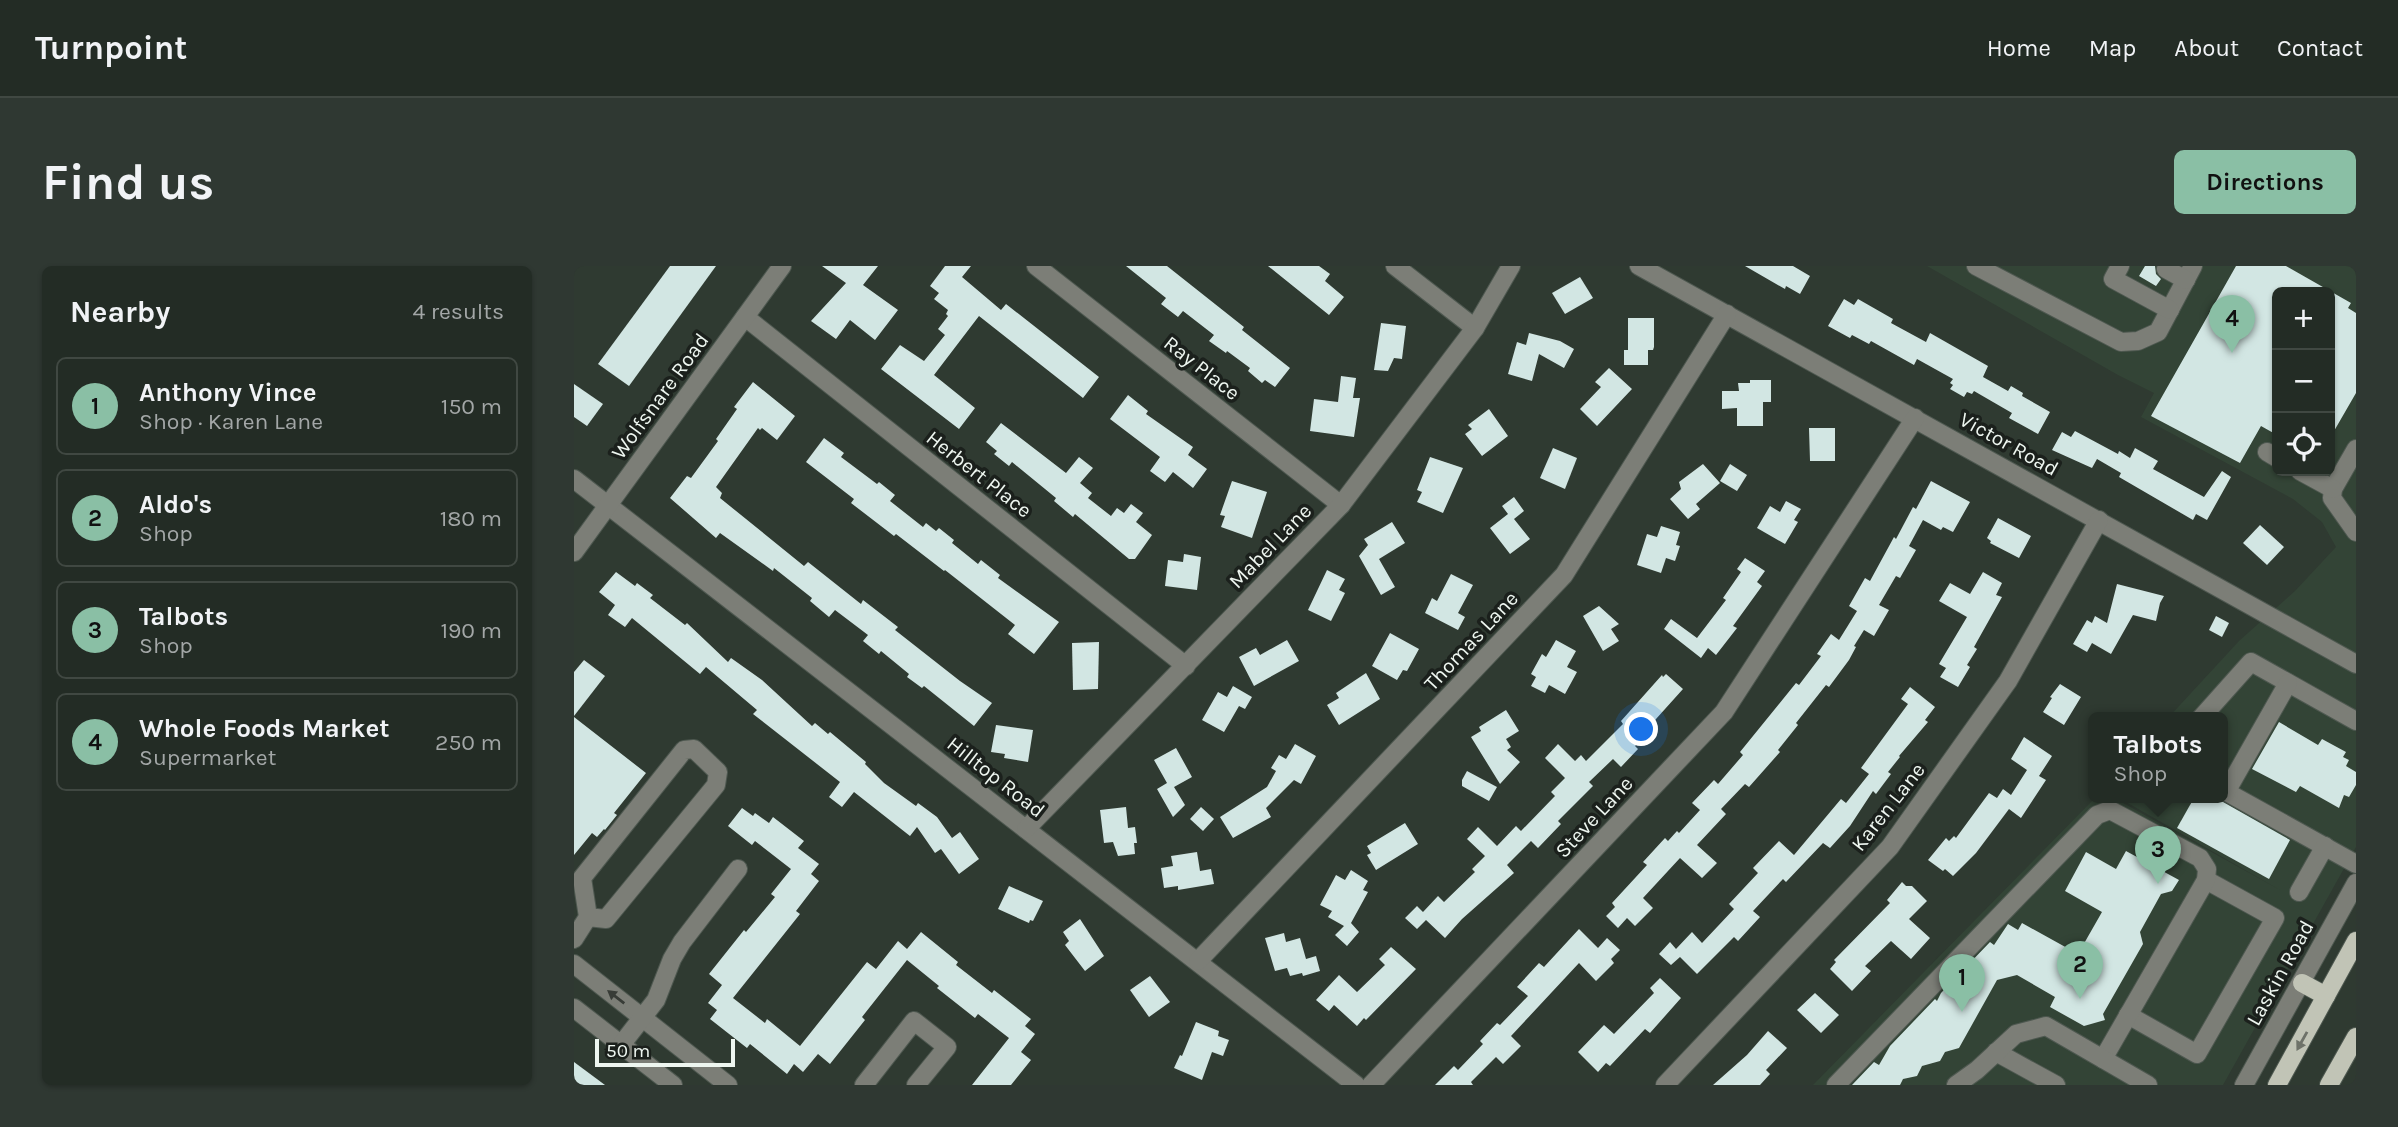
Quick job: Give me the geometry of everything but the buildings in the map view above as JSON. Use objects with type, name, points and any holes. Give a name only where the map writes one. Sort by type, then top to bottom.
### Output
[{"type":"main road","points":[[2277,1085],[2356,941]]},
{"type":"main road","points":[[2302,983],[2326,996]]},
{"type":"main road","points":[[2329,1085],[2356,1037]]},
{"type":"street","name":"Wolfsnare Road","points":[[574,552],[782,266]]},
{"type":"street","name":"Ray Place","points":[[1036,266],[1340,505]]},
{"type":"street","points":[[1395,266],[1475,328]]},
{"type":"street","name":"Mabel Lane","points":[[1026,829],[1340,505],[1475,328],[1511,266]]},
{"type":"street","name":"Victor Road","points":[[1639,266],[2356,664]]},
{"type":"street","points":[[1976,266],[2122,342],[2138,341],[2158,332],[2190,273],[2166,269]]},
{"type":"street","points":[[2120,266],[2113,279],[2170,310]]},
{"type":"street","name":"Thomas Lane","points":[[1198,961],[1564,575],[1727,314]]},
{"type":"street","name":"Herbert Place","points":[[745,317],[1186,666]]},
{"type":"street","name":"Steve Lane","points":[[1371,1085],[1724,712],[1915,418]]},
{"type":"street","points":[[2356,449],[2333,489],[2332,498],[2356,532]]},
{"type":"street","points":[[2309,476],[2333,489]]},
{"type":"street","name":"Hilltop Road","points":[[574,479],[1356,1085]]},
{"type":"street","name":"Karen Lane","points":[[1665,1085],[1890,847],[2008,681],[2099,520]]},
{"type":"street","points":[[2206,712],[2251,662],[2356,721]]},
{"type":"street","points":[[2228,784],[2288,683]]},
{"type":"street","points":[[574,939],[588,917],[582,878],[684,750],[694,749],[718,772],[716,785],[606,919],[588,917]]},
{"type":"street","points":[[2228,793],[2356,864]]},
{"type":"street","points":[[1836,1085],[2097,815],[2110,810],[2200,858],[2207,869],[2206,880],[2103,1059]]},
{"type":"street","points":[[2299,892],[2325,846]]},
{"type":"street","points":[[621,1045],[656,1000],[672,959],[682,942],[738,869]]},
{"type":"street","points":[[2128,1015],[2197,1054],[2204,1043],[2275,918],[2206,880]]},
{"type":"street","name":"Laskin Road","points":[[2244,1085],[2356,883]]},
{"type":"street","points":[[574,964],[728,1085]]},
{"type":"street","points":[[574,1008],[673,1085]]},
{"type":"street","points":[[864,1085],[914,1021],[947,1047],[916,1085]]},
{"type":"street","points":[[1956,1085],[1977,1070],[2016,1034],[2046,1026],[2148,1085]]},
{"type":"street","points":[[1996,1052],[2056,1085]]},
{"type":"shaded area","points":[[1927,266],[2356,266],[2356,847],[2223,1085],[1813,1085],[2090,803],[2123,803],[2280,890],[2128,803],[2228,803],[2228,712],[2174,712],[2239,641],[2295,591],[2336,547],[2322,522],[2293,499],[2141,417],[2154,393]]},
{"type":"place","name":"Whole Foods Market","points":[[2232,353]]},
{"type":"place","name":"Talbots","points":[[2158,884]]},
{"type":"place","name":"Aldo's","points":[[2080,999]]},
{"type":"place","name":"Anthony Vince","points":[[1962,1012]]}]
